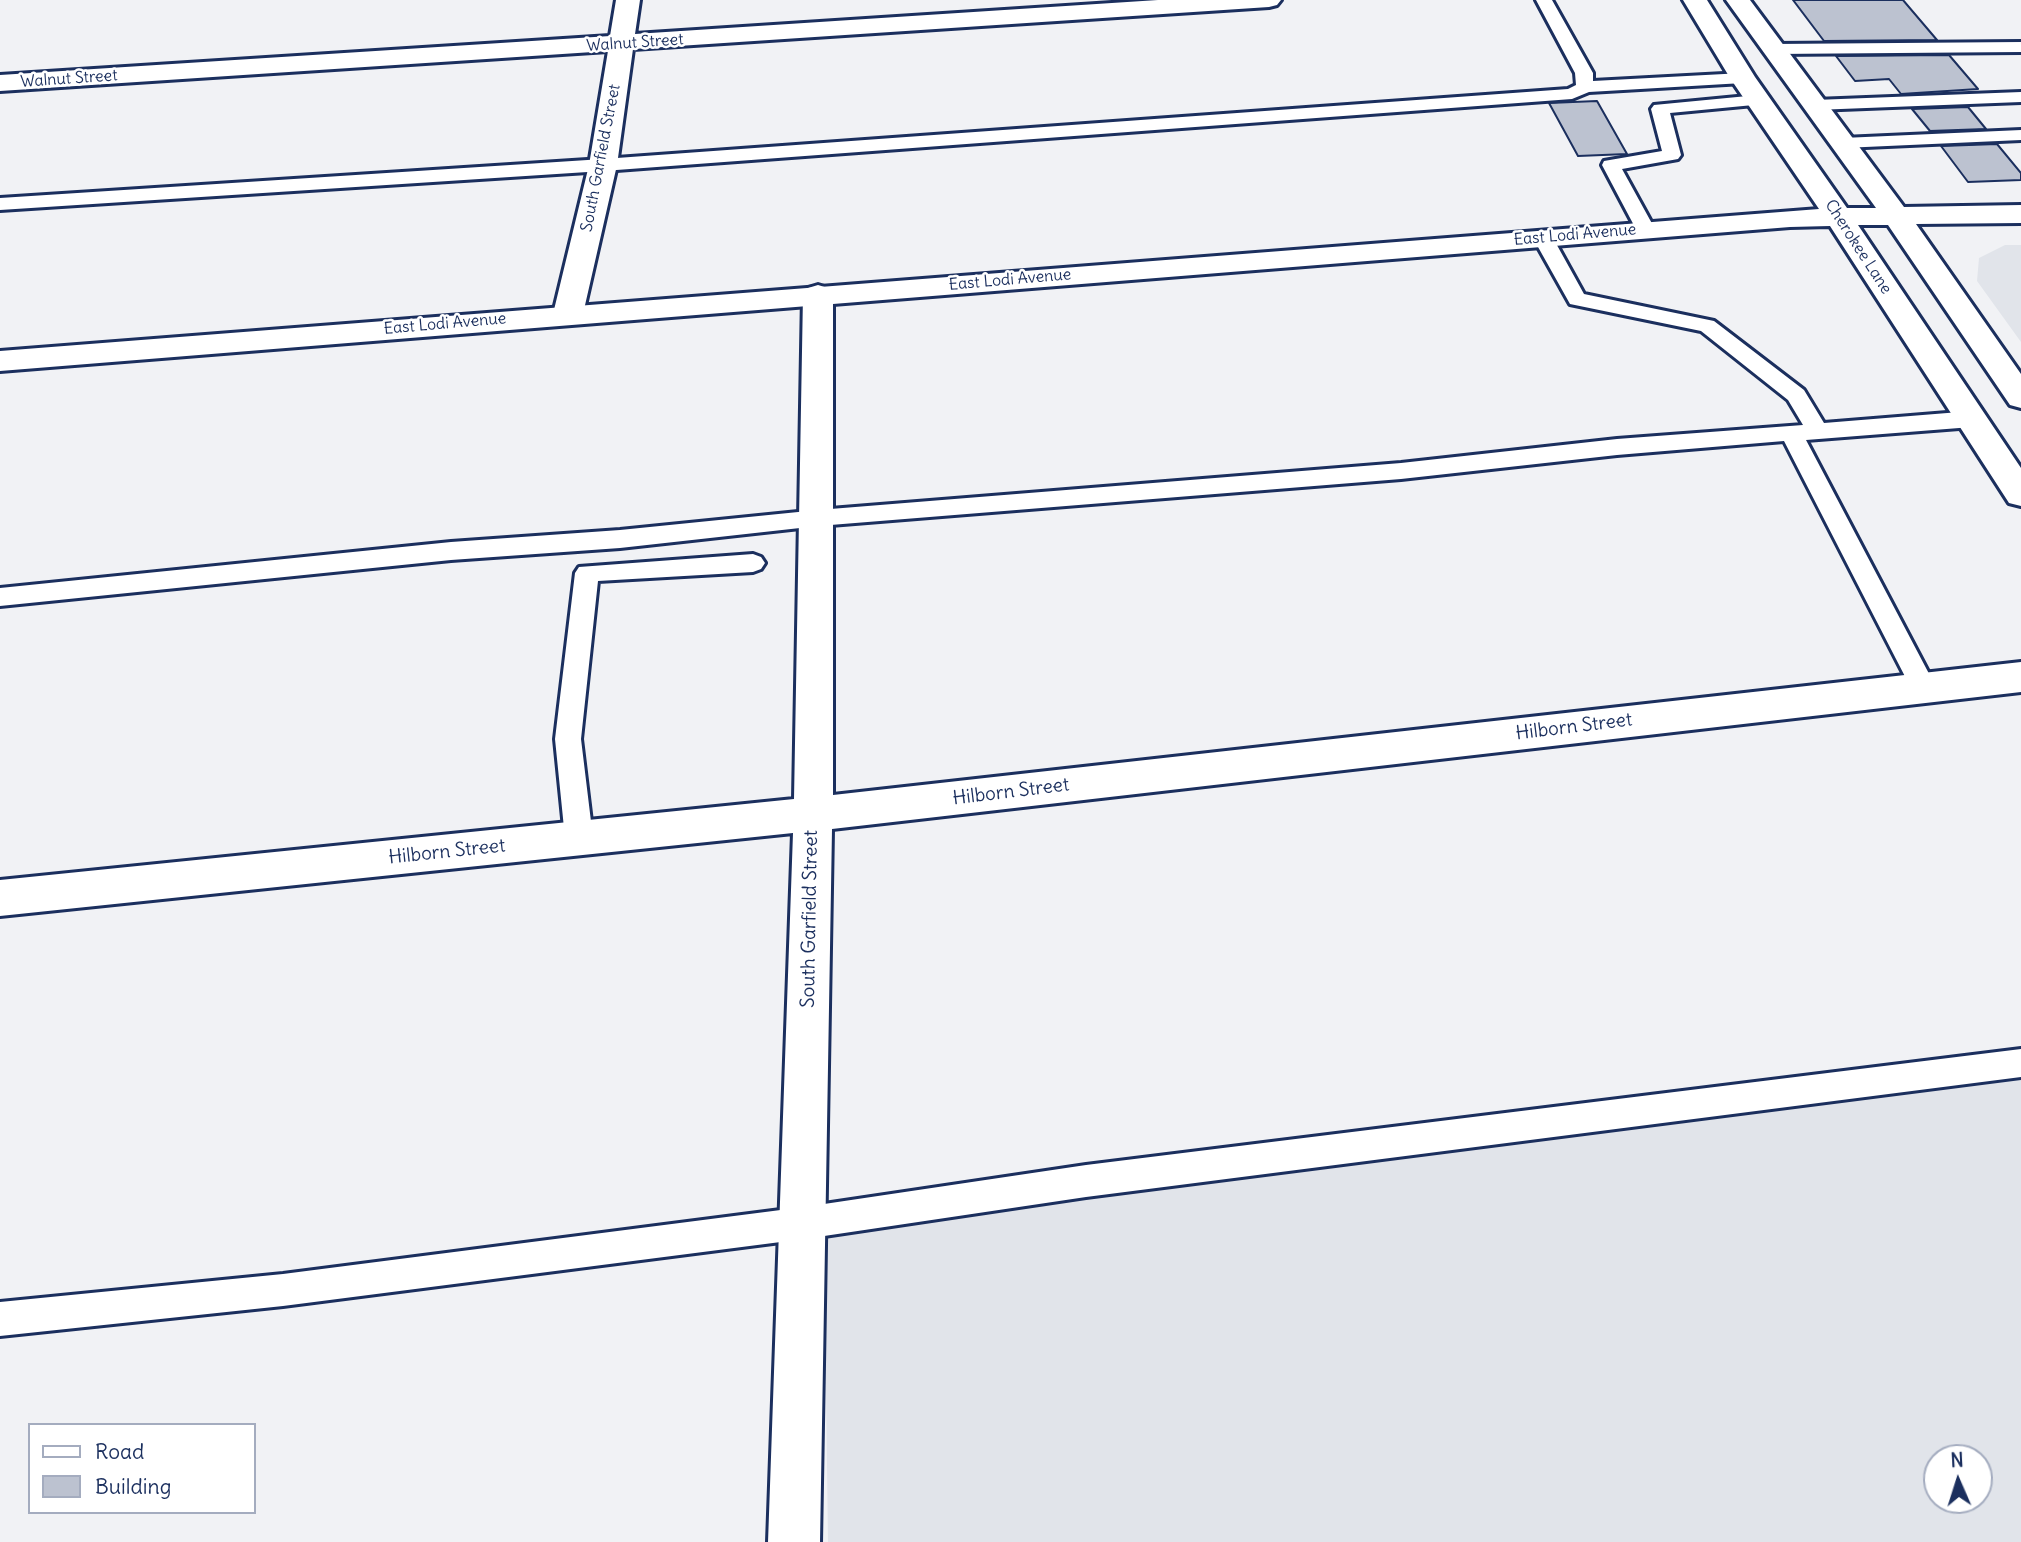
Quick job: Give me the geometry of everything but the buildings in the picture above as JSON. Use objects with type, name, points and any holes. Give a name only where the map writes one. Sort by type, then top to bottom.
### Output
[{"type":"street","name":"South Garfield Street","points":[[568,314],[603,165],[628,0]]},
{"type":"street","name":"Walnut Street","points":[[0,83],[1269,0]]},
{"type":"street","name":"Cherokee Lane","points":[[1695,0],[1743,78],[1838,216],[2021,494]]},
{"type":"street","points":[[1738,0],[1895,215],[2021,397]]},
{"type":"street","name":"East Lodi Avenue","points":[[0,361],[1644,229],[1838,216],[2021,214]]},
{"type":"street","name":"South Garfield Street","points":[[794,1542],[813,814],[818,519],[818,295]]},
{"type":"street","name":"Hilborn Street","points":[[0,898],[813,814],[2021,677]]},
{"type":"lane","points":[[1544,0],[1584,73],[1585,88]]},
{"type":"lane","points":[[1774,50],[2021,47]]},
{"type":"lane","points":[[0,204],[603,165],[1572,94],[1585,88],[1743,78]]},
{"type":"lane","points":[[1815,105],[2021,97]]},
{"type":"lane","points":[[1644,229],[1611,164],[1672,155],[1660,109],[1758,100]]},
{"type":"lane","points":[[1843,143],[2021,135]]},
{"type":"lane","points":[[1543,237],[1577,299],[1707,326],[1796,395],[1818,431]]},
{"type":"lane","points":[[0,597],[451,551],[620,539],[818,519],[1401,471],[1617,447],[1972,419]]},
{"type":"lane","points":[[1791,433],[1923,687]]},
{"type":"lane","points":[[579,838],[568,739],[587,573],[753,563]]},
{"type":"lane","points":[[0,1319],[283,1290],[804,1223],[1086,1181],[2021,1063]]},
{"type":"shaded area","points":[[2005,245],[2021,245],[2021,342],[1977,281],[1979,258]]},
{"type":"shaded area","points":[[2016,1070],[2021,1079],[2021,1542],[828,1542],[824,1233]]}]
